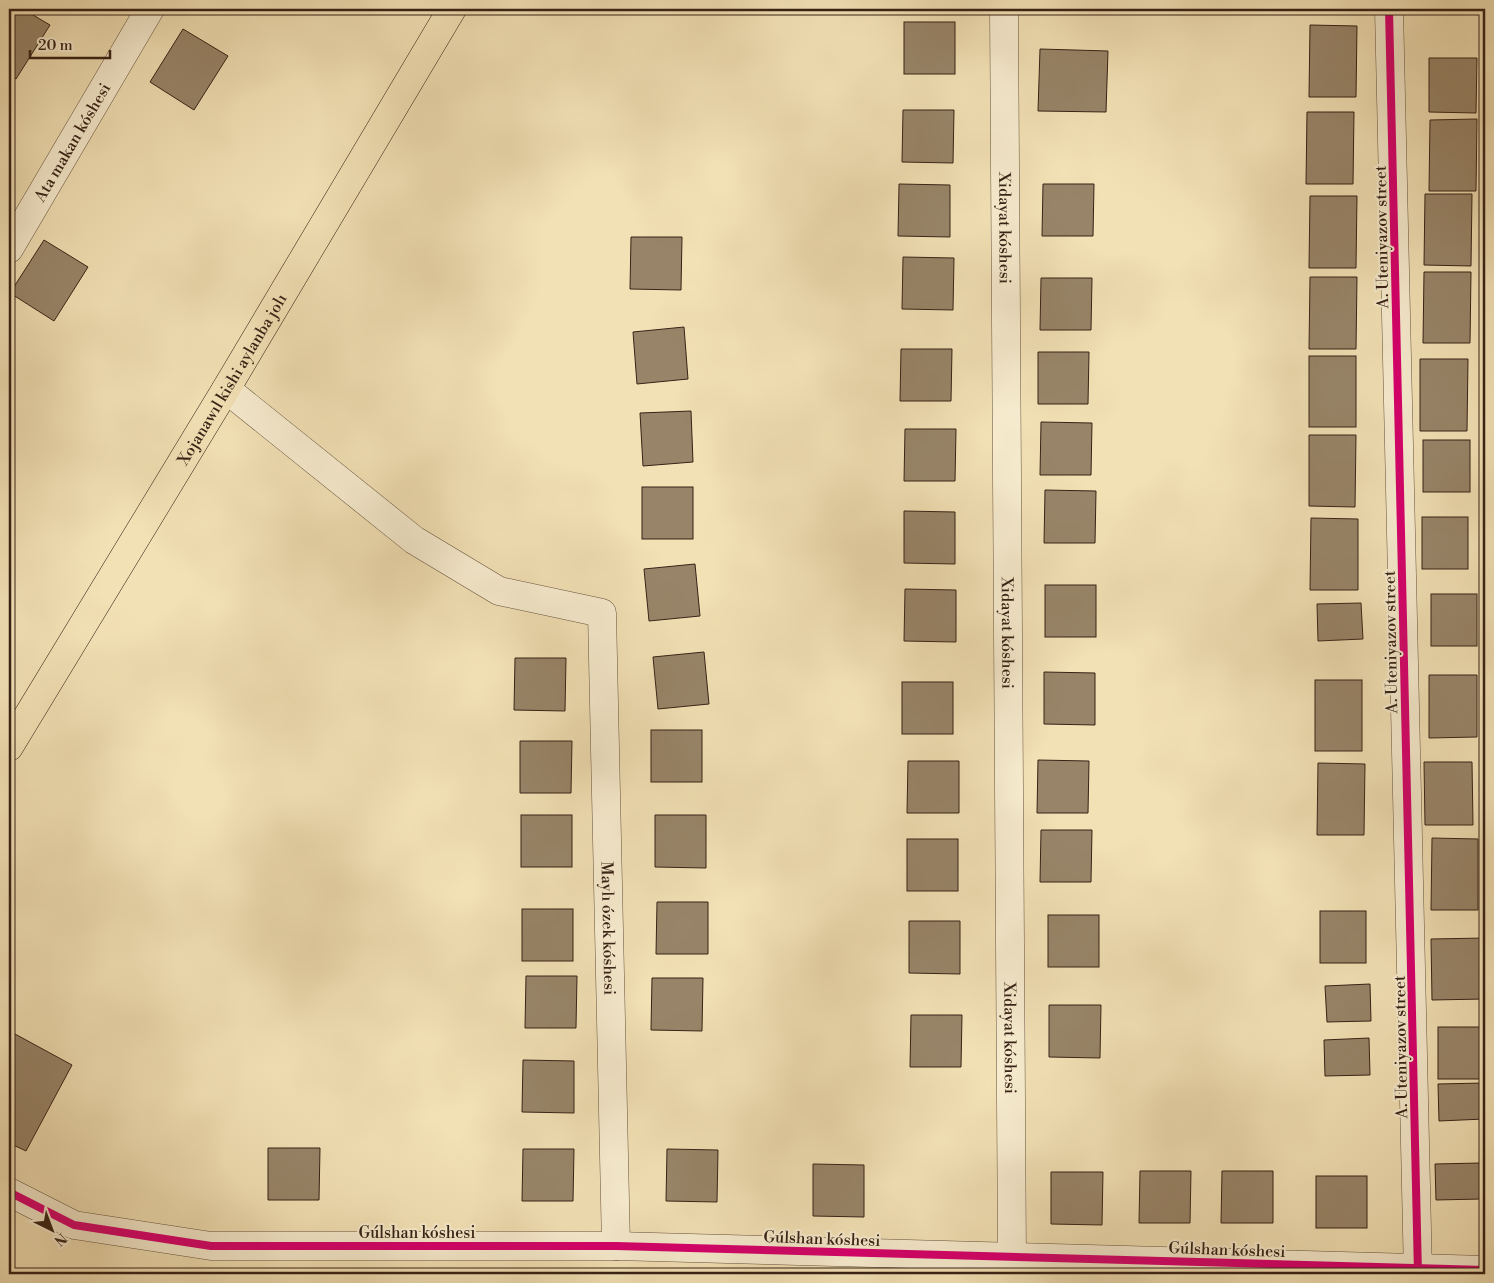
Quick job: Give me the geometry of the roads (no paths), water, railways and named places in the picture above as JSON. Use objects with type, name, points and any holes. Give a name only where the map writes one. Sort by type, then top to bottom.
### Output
[{"type":"main road","name":"Xojanawıl kishi aylanba jolı","points":[[9,747],[226,389],[452,9]]},
{"type":"street","name":"Ata makan kóshesi","points":[[9,250],[150,9]]},
{"type":"street","name":"Xidayat kóshesi","points":[[1004,9],[1012,1257]]},
{"type":"street","name":"A. Uteniyazov street","points":[[1389,9],[1418,1271]]},
{"type":"street","name":"Maylı ózek kóshesi","points":[[226,389],[414,540],[499,591],[602,612],[616,1246]]},
{"type":"street","name":"Gúlshan kóshesi","points":[[9,1192],[74,1225],[211,1246],[616,1246],[1418,1271],[1485,1270]]}]
